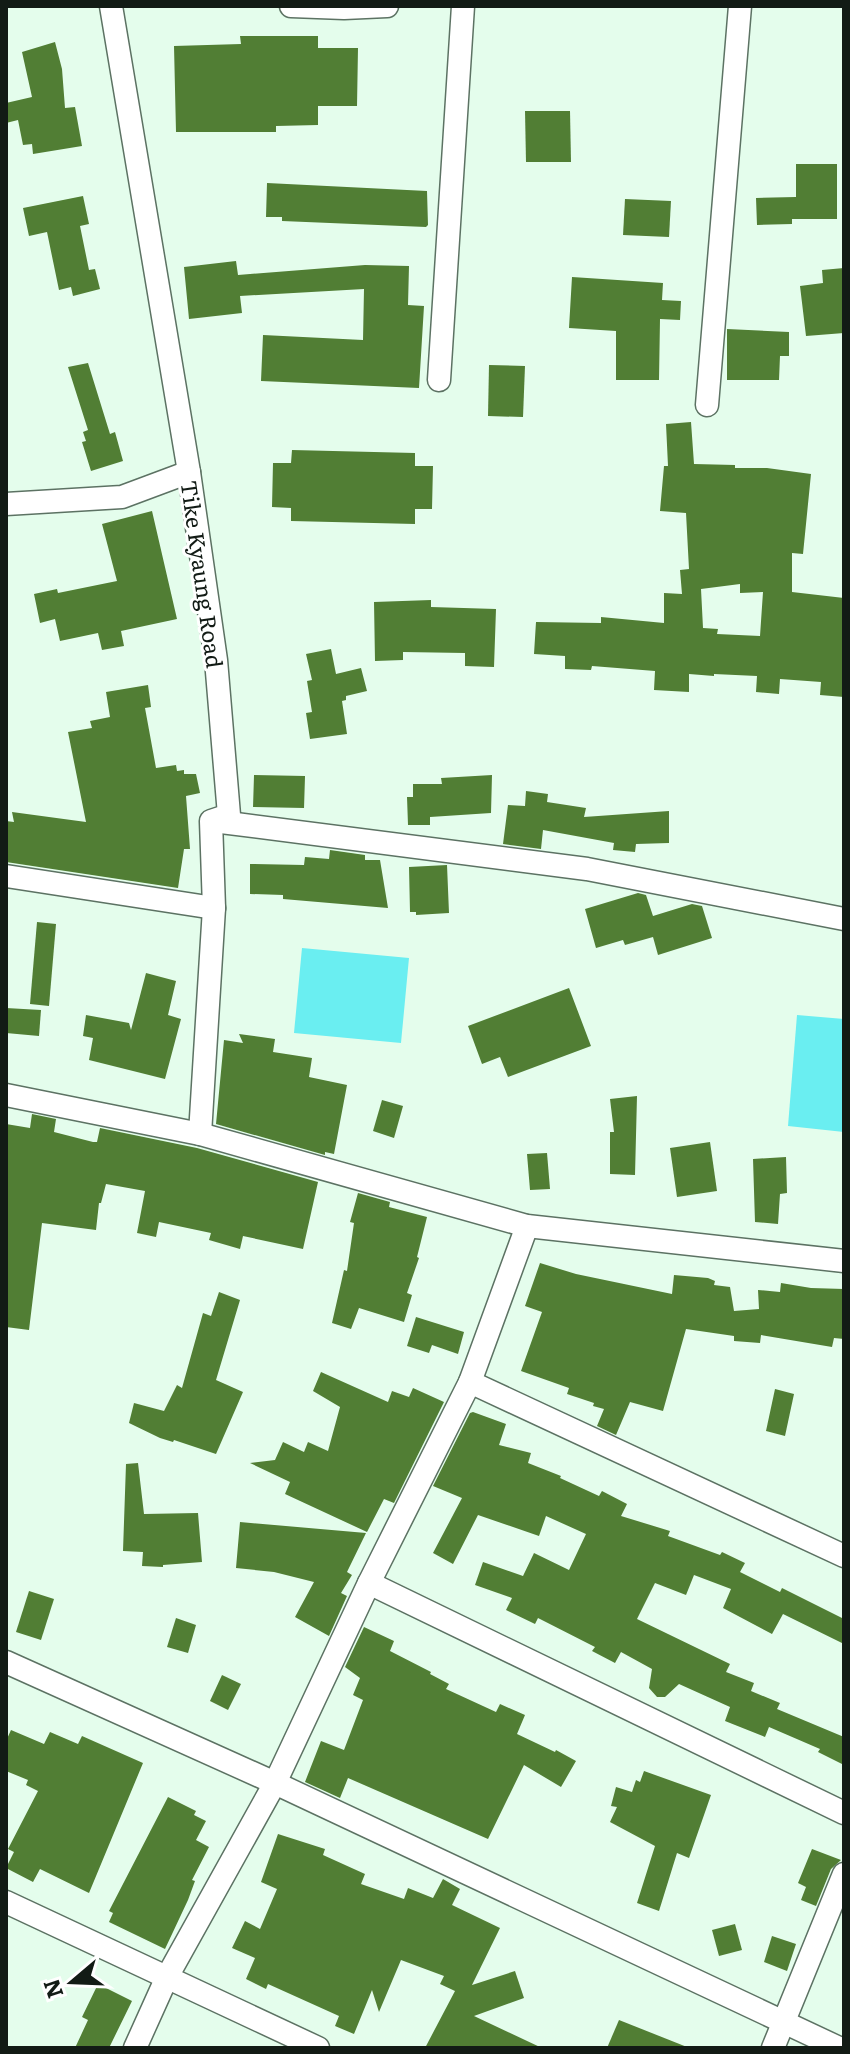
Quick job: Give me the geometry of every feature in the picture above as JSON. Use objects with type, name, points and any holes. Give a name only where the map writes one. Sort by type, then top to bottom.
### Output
[{"type":"street","name":"Tike Kyaung Road","points":[[111,6],[189,472],[216,660],[229,815],[211,821]]},
{"type":"street","points":[[291,6],[387,6]]},
{"type":"street","points":[[439,380],[463,6]]},
{"type":"street","points":[[707,405],[740,6]]},
{"type":"street","points":[[6,504],[122,497],[189,472]]},
{"type":"street","points":[[200,1134],[214,908],[211,821],[587,869],[844,919]]},
{"type":"street","points":[[6,876],[214,908]]},
{"type":"street","points":[[6,1095],[200,1134],[527,1226],[844,1261]]},
{"type":"street","points":[[135,2048],[167,1977],[275,1783],[369,1583],[470,1382],[527,1226]]},
{"type":"street","points":[[470,1382],[844,1556]]},
{"type":"street","points":[[369,1583],[844,1813]]},
{"type":"street","points":[[6,1662],[275,1783],[839,2048]]},
{"type":"street","points":[[773,2048],[844,1874]]},
{"type":"street","points":[[6,1902],[318,2048]]},
{"type":"water","points":[[302,948],[409,958],[401,1043],[294,1033]]},
{"type":"water","points":[[797,1015],[844,1019],[844,1132],[788,1126]]},
{"type":"building","points":[[240,36],[318,36],[318,48],[358,48],[357,106],[318,106],[318,125],[276,126],[276,132],[176,132],[174,46],[241,44]]},
{"type":"building","points":[[55,42],[62,69],[65,108],[75,107],[82,146],[33,154],[32,144],[23,145],[18,120],[6,123],[6,103],[32,97],[22,52]]},
{"type":"building","points":[[525,111],[570,111],[571,162],[526,162]]},
{"type":"building","points":[[796,164],[837,164],[837,219],[792,219],[792,224],[757,225],[756,198],[796,197]]},
{"type":"building","points":[[267,183],[427,191],[428,225],[282,221],[282,217],[266,217]]},
{"type":"building","points":[[83,196],[89,224],[80,226],[89,270],[95,269],[100,289],[73,296],[71,287],[59,290],[47,232],[29,236],[23,208]]},
{"type":"building","points":[[625,199],[671,201],[669,237],[623,235]]},
{"type":"building","points":[[236,261],[238,275],[365,265],[409,266],[408,305],[424,306],[419,388],[261,381],[263,335],[363,340],[364,289],[240,296],[242,313],[189,319],[184,267]]},
{"type":"building","points":[[844,268],[844,333],[806,336],[800,286],[823,283],[822,270]]},
{"type":"building","points":[[572,277],[663,283],[662,300],[681,301],[680,320],[660,319],[659,380],[616,380],[616,331],[569,328]]},
{"type":"building","points":[[727,329],[789,332],[789,356],[780,356],[779,380],[727,380]]},
{"type":"building","points":[[88,363],[110,434],[115,432],[123,461],[91,471],[82,442],[86,441],[83,432],[88,430],[68,367]]},
{"type":"building","points":[[489,365],[525,366],[523,417],[488,416]]},
{"type":"building","points":[[691,422],[694,464],[735,465],[735,468],[767,468],[811,474],[803,554],[792,553],[792,592],[844,598],[844,697],[820,695],[821,682],[780,679],[779,694],[756,692],[757,676],[714,674],[689,674],[689,692],[654,690],[655,671],[592,666],[591,670],[565,669],[565,656],[534,654],[536,622],[601,623],[601,617],[664,623],[664,593],[682,594],[680,570],[689,569],[686,513],[660,511],[664,466],[668,466],[666,424]],"holes":[[[740,584],[740,593],[763,592],[760,636],[717,634],[718,629],[703,628],[701,589]]]},
{"type":"building","points":[[292,450],[415,453],[415,466],[433,466],[432,509],[415,509],[415,524],[291,521],[291,508],[272,507],[273,463],[291,463]]},
{"type":"building","points":[[152,511],[177,619],[121,631],[124,646],[102,650],[98,633],[60,641],[55,619],[40,623],[34,594],[57,589],[58,593],[117,581],[102,524]]},
{"type":"building","points":[[431,600],[431,607],[496,609],[494,667],[465,666],[465,653],[403,652],[403,660],[375,661],[374,602]]},
{"type":"building","points":[[331,649],[336,674],[361,668],[367,691],[346,696],[346,700],[342,701],[347,734],[310,739],[306,713],[312,712],[307,681],[312,680],[306,654]]},
{"type":"building","points":[[148,685],[151,707],[145,708],[156,768],[176,765],[177,771],[196,774],[200,793],[186,796],[190,849],[184,849],[178,888],[6,862],[6,821],[14,822],[12,812],[86,822],[68,732],[92,728],[90,721],[110,717],[106,692]]},
{"type":"building","points":[[254,775],[305,776],[304,808],[253,807]]},
{"type":"building","points":[[492,775],[491,813],[430,817],[430,825],[408,825],[407,797],[413,797],[413,784],[442,784],[441,778]]},
{"type":"building","points":[[526,791],[548,794],[547,802],[586,808],[584,817],[669,811],[669,843],[636,844],[635,852],[613,850],[614,843],[543,830],[541,849],[503,844],[508,805],[525,806]]},
{"type":"building","points":[[330,850],[365,855],[365,860],[380,860],[388,908],[250,894],[250,864],[304,865],[305,857],[329,859]]},
{"type":"building","points":[[447,865],[449,913],[416,915],[416,912],[410,912],[409,867]]},
{"type":"building","points":[[638,893],[646,895],[653,916],[692,904],[702,906],[712,938],[658,955],[653,937],[625,945],[623,940],[596,948],[585,909]]},
{"type":"building","points":[[37,922],[56,924],[49,1006],[30,1004]]},
{"type":"building","points":[[146,973],[176,981],[168,1015],[181,1019],[165,1079],[89,1060],[93,1038],[83,1036],[86,1015],[129,1023],[131,1030]]},
{"type":"building","points":[[569,988],[591,1046],[508,1077],[500,1057],[482,1064],[468,1026]]},
{"type":"building","points":[[6,1008],[41,1010],[39,1036],[6,1033]]},
{"type":"building","points":[[239,1034],[275,1039],[273,1052],[312,1058],[309,1077],[347,1085],[334,1154],[325,1152],[325,1155],[216,1124],[224,1040],[243,1043]]},
{"type":"building","points":[[637,1096],[635,1175],[610,1174],[610,1132],[614,1132],[610,1099]]},
{"type":"building","points":[[382,1100],[403,1106],[394,1138],[373,1131]]},
{"type":"building","points":[[32,1114],[56,1119],[54,1132],[93,1142],[97,1142],[100,1128],[197,1148],[318,1182],[303,1249],[243,1236],[240,1249],[209,1240],[211,1233],[159,1222],[156,1237],[137,1233],[145,1191],[106,1184],[99,1203],[96,1230],[42,1223],[29,1330],[6,1327],[6,1124],[30,1128]]},
{"type":"building","points":[[710,1142],[717,1191],[677,1197],[670,1148]]},
{"type":"building","points":[[547,1153],[550,1189],[530,1190],[527,1154]]},
{"type":"building","points":[[786,1157],[787,1193],[780,1194],[778,1224],[755,1222],[753,1159]]},
{"type":"building","points":[[358,1193],[390,1202],[389,1207],[427,1217],[419,1258],[407,1293],[412,1295],[404,1322],[359,1308],[351,1329],[332,1323],[344,1270],[347,1271],[354,1223],[350,1222]]},
{"type":"building","points":[[540,1263],[576,1274],[672,1294],[674,1275],[708,1278],[715,1281],[714,1285],[730,1287],[734,1311],[759,1309],[758,1290],[780,1292],[781,1283],[844,1289],[844,1339],[834,1338],[832,1347],[761,1335],[760,1343],[734,1341],[734,1336],[686,1329],[663,1411],[630,1402],[616,1435],[597,1426],[604,1409],[567,1394],[569,1388],[521,1371],[542,1312],[525,1306]]},
{"type":"building","points":[[219,1292],[240,1300],[216,1380],[243,1392],[216,1454],[160,1438],[129,1423],[134,1403],[164,1411],[177,1385],[182,1388],[203,1313],[211,1316]]},
{"type":"building","points":[[416,1317],[464,1332],[458,1354],[432,1345],[429,1353],[407,1346]]},
{"type":"building","points":[[321,1372],[388,1402],[392,1391],[409,1397],[413,1388],[444,1402],[394,1503],[384,1499],[367,1532],[285,1494],[290,1482],[250,1463],[275,1460],[283,1442],[304,1452],[308,1442],[328,1451],[340,1407],[313,1391]]},
{"type":"building","points":[[775,1389],[794,1394],[785,1436],[766,1431]]},
{"type":"building","points":[[473,1412],[506,1424],[499,1445],[531,1453],[528,1463],[599,1496],[602,1491],[627,1504],[621,1516],[670,1531],[668,1536],[720,1555],[722,1552],[745,1563],[740,1572],[780,1592],[782,1588],[844,1619],[844,1644],[783,1614],[772,1634],[723,1608],[731,1589],[694,1575],[686,1595],[655,1583],[637,1619],[730,1664],[726,1672],[754,1683],[751,1691],[780,1703],[777,1709],[844,1737],[844,1765],[818,1752],[820,1749],[769,1727],[765,1737],[725,1721],[730,1707],[679,1684],[665,1697],[657,1697],[649,1688],[652,1669],[621,1652],[615,1663],[592,1651],[595,1647],[538,1618],[535,1624],[506,1610],[512,1598],[475,1585],[483,1562],[523,1576],[534,1553],[569,1570],[586,1534],[546,1516],[539,1536],[478,1515],[453,1564],[433,1553],[462,1498],[433,1486]]},
{"type":"building","points":[[138,1463],[144,1514],[198,1513],[202,1562],[142,1566],[143,1552],[123,1551],[126,1464]]},
{"type":"building","points":[[240,1522],[366,1533],[347,1572],[352,1575],[341,1593],[347,1596],[329,1636],[295,1617],[314,1582],[274,1572],[236,1568]]},
{"type":"building","points":[[29,1591],[54,1599],[41,1640],[16,1632]]},
{"type":"building","points":[[176,1618],[196,1625],[188,1653],[167,1647]]},
{"type":"building","points":[[364,1627],[394,1641],[390,1651],[449,1684],[446,1689],[496,1712],[500,1704],[525,1715],[517,1734],[576,1761],[561,1787],[524,1765],[488,1839],[348,1778],[340,1798],[305,1782],[321,1741],[344,1750],[363,1700],[353,1695],[360,1678],[345,1667]]},
{"type":"building","points":[[222,1675],[241,1684],[228,1710],[210,1701]]},
{"type":"building","points":[[11,1730],[44,1744],[50,1732],[78,1744],[82,1736],[143,1763],[89,1893],[40,1869],[33,1882],[6,1868],[14,1852],[8,1849],[38,1791],[26,1785],[28,1780],[6,1771],[6,1741]]},
{"type":"building","points":[[644,1771],[711,1795],[689,1858],[677,1853],[659,1911],[637,1903],[655,1846],[610,1822],[617,1807],[611,1806],[616,1787],[632,1792],[636,1780],[640,1782]]},
{"type":"building","points":[[168,1797],[196,1811],[194,1815],[206,1821],[196,1840],[209,1847],[192,1880],[195,1881],[188,1900],[165,1949],[109,1922],[113,1913],[109,1911]]},
{"type":"building","points":[[278,1834],[325,1849],[323,1855],[365,1874],[361,1884],[404,1899],[408,1888],[433,1898],[443,1879],[460,1889],[452,1905],[500,1928],[472,1985],[515,1971],[524,1998],[474,2016],[542,2048],[425,2048],[455,1991],[440,1984],[444,1976],[401,1960],[379,2012],[372,1990],[354,2034],[335,2026],[339,2016],[268,1984],[266,1989],[246,1979],[255,1958],[232,1948],[245,1921],[260,1929],[277,1889],[261,1882]]},
{"type":"building","points":[[812,1849],[841,1860],[831,1869],[816,1906],[801,1900],[806,1887],[798,1883]]},
{"type":"building","points":[[735,1924],[742,1950],[719,1956],[712,1930]]},
{"type":"building","points":[[772,1936],[796,1944],[787,1971],[764,1962]]},
{"type":"building","points":[[98,1984],[132,2001],[109,2048],[75,2048],[88,2020],[82,2017]]},
{"type":"building","points":[[619,2020],[687,2047],[687,2048],[607,2048]]}]
